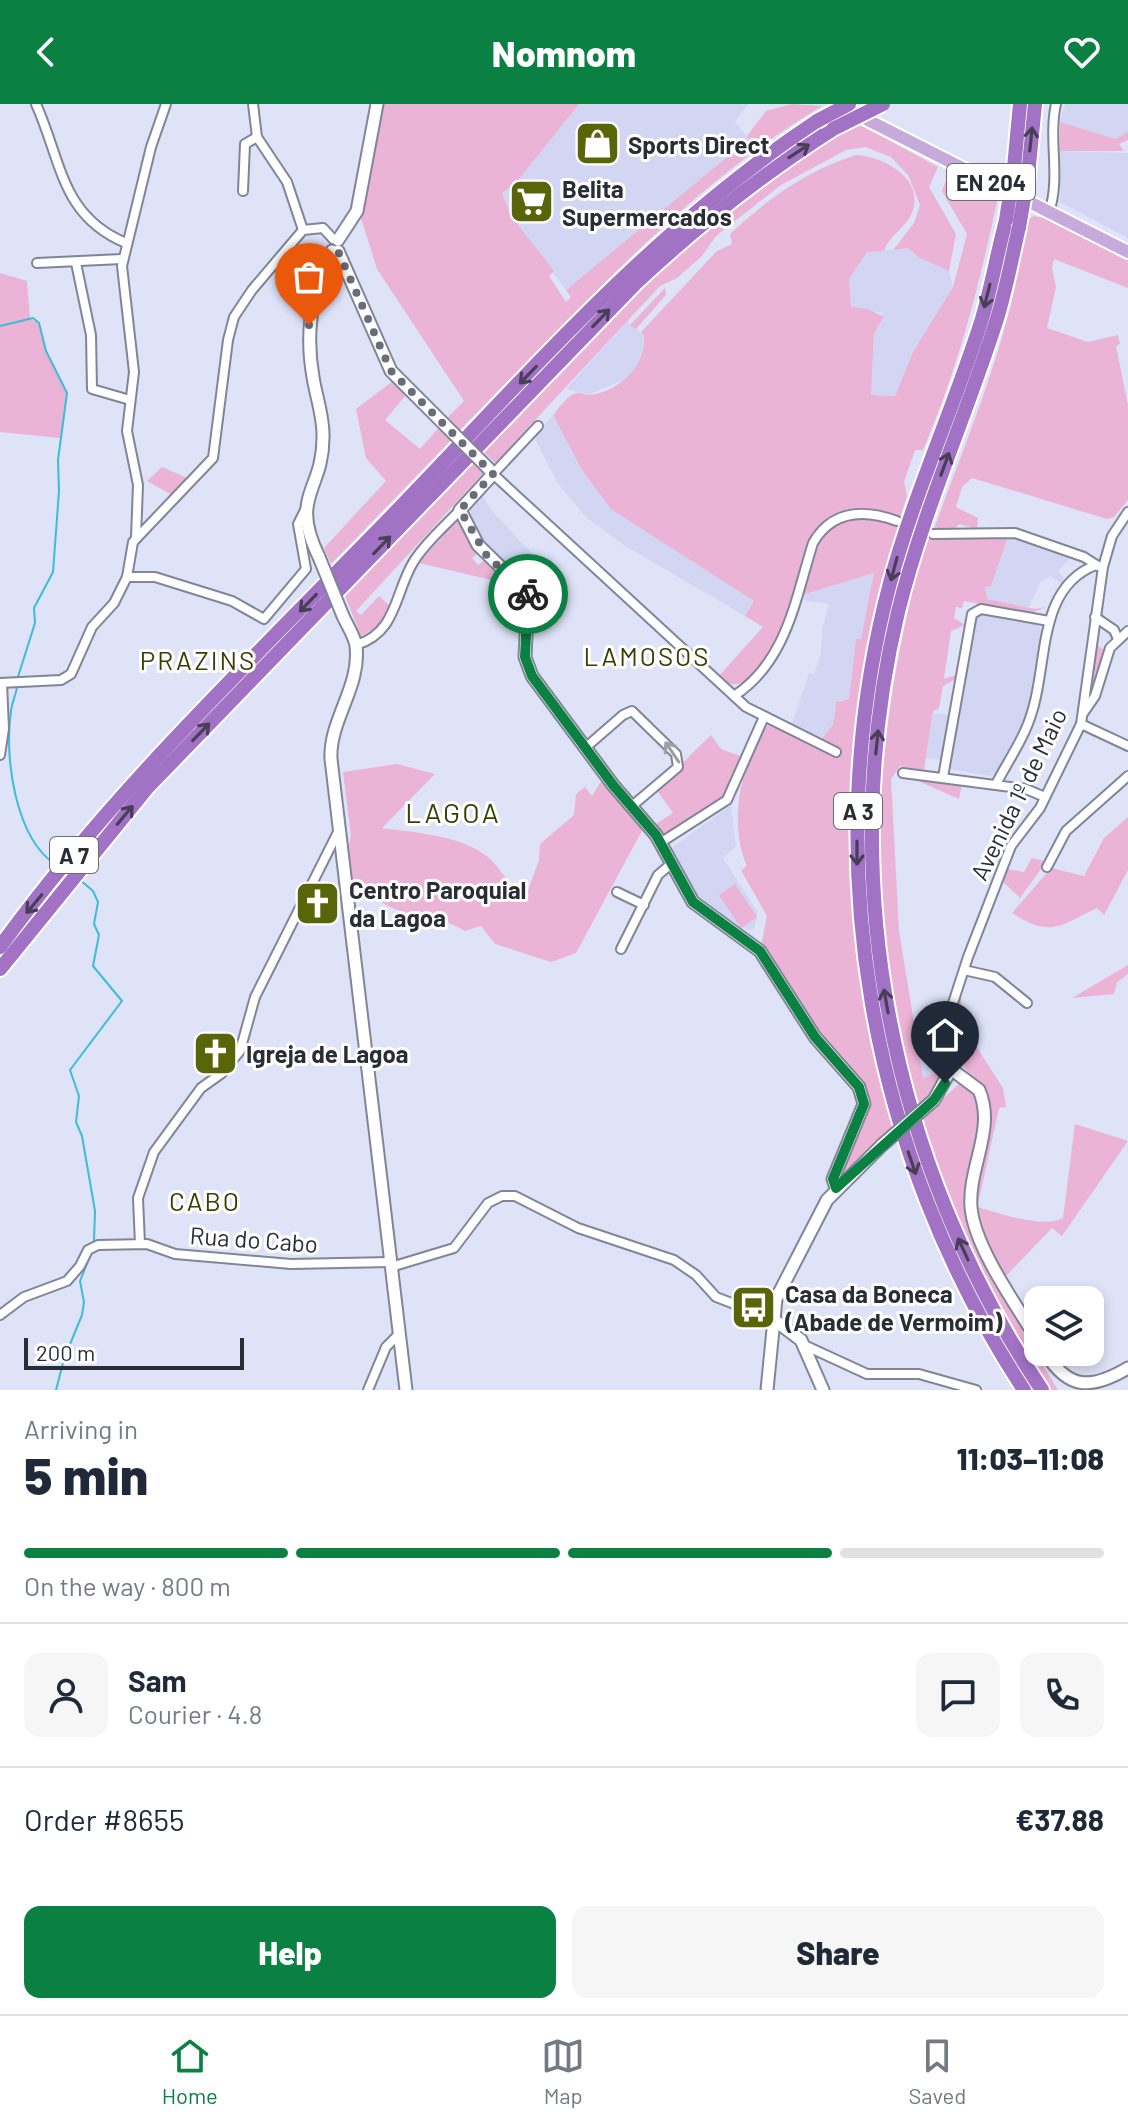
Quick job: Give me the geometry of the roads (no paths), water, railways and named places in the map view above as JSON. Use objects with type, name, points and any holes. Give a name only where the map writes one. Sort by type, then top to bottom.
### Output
[{"type":"highway","name":"A 7","points":[[0,969],[16,936],[142,784],[629,271],[692,212],[764,156],[849,104]]},
{"type":"highway","name":"A 7","points":[[142,784],[636,283],[702,222],[772,168],[833,129],[883,104]]},
{"type":"highway","name":"A 3","points":[[1020,104],[1021,171]]},
{"type":"highway","name":"A 3","points":[[1035,104],[995,325],[923,526],[898,614],[877,738],[872,860],[883,983],[916,1127],[968,1261],[1012,1343],[1042,1390]]},
{"type":"highway","name":"A 3","points":[[1012,224],[981,321],[910,515],[882,615],[864,722],[857,861],[872,1010],[899,1123],[947,1252],[983,1322],[1024,1390]]},
{"type":"highway","name":"A 7","points":[[0,947],[16,936]]},
{"type":"main road","name":"EN 204","points":[[837,104],[1128,252]]},
{"type":"street","points":[[36,104],[76,206],[94,227],[126,243]]},
{"type":"street","points":[[136,538],[138,485],[128,444],[134,367],[123,292],[122,259],[166,104]]},
{"type":"street","points":[[253,104],[257,137],[287,182],[303,230]]},
{"type":"street","points":[[127,577],[155,577],[232,601],[264,619],[306,569],[298,524],[305,510],[324,436],[310,358],[310,311],[317,284],[335,245],[357,211],[366,146],[377,104]]},
{"type":"street","points":[[1049,212],[1054,198],[1053,122],[1056,104]]},
{"type":"street","points":[[243,191],[245,144],[257,137]]},
{"type":"street","points":[[0,755],[4,729],[1,683],[61,680],[71,674],[92,627],[114,603],[127,577],[131,546],[136,538],[213,458],[228,340],[234,317],[303,230],[323,228],[335,245],[391,371],[491,471],[734,696],[764,717],[836,752]]},
{"type":"street","points":[[37,263],[122,259]]},
{"type":"street","points":[[76,263],[91,335],[92,389],[130,400]]},
{"type":"street","points":[[356,645],[385,627],[396,609],[411,565],[491,471],[538,426]]},
{"type":"street","points":[[305,510],[319,557],[356,645],[349,695],[330,744],[406,1390]]},
{"type":"street","points":[[460,510],[487,556],[528,594],[528,667],[585,748],[660,843],[701,911],[741,934],[760,951],[815,1037],[862,1091],[864,1104],[833,1179],[836,1188]]},
{"type":"street","name":"Avenida 1º de Maio","points":[[767,1390],[776,1299],[819,1212],[836,1188],[934,1100],[951,1069],[952,1006],[964,970],[1011,846],[1045,797],[1081,724],[1099,566],[1112,536],[1128,512]]},
{"type":"street","points":[[734,696],[749,686],[776,653],[813,543],[821,530],[853,513],[877,514],[897,521]]},
{"type":"street","points":[[933,534],[1015,533],[1084,557],[1099,566]]},
{"type":"street","points":[[996,784],[1032,714],[1049,621],[1056,601],[1083,572],[1099,566]]},
{"type":"street","points":[[943,777],[972,614],[981,609],[1049,621]]},
{"type":"street","points":[[1095,617],[1114,630],[1118,639]]},
{"type":"street","points":[[1083,714],[1095,696],[1104,658],[1128,631]]},
{"type":"street","points":[[585,748],[623,715],[632,711],[676,754],[678,767],[632,806]]},
{"type":"street","points":[[660,843],[727,800],[764,717]]},
{"type":"street","points":[[1081,724],[1128,746]]},
{"type":"street","points":[[903,773],[1026,789],[1045,797]]},
{"type":"street","points":[[1047,867],[1076,820],[1128,776]]},
{"type":"street","points":[[140,1244],[138,1198],[154,1152],[201,1088],[222,1073],[240,1051],[255,997],[339,829]]},
{"type":"street","points":[[621,949],[658,875],[671,864]]},
{"type":"street","points":[[617,892],[644,905]]},
{"type":"street","points":[[964,970],[995,977],[1027,1003]]},
{"type":"street","points":[[951,1069],[973,1082],[983,1100],[984,1129],[971,1201],[976,1228],[1024,1315]]},
{"type":"street","name":"Rua do Cabo","points":[[0,1315],[24,1297],[67,1281],[92,1246],[140,1244],[175,1254],[291,1264],[391,1264],[454,1248],[488,1203],[502,1196],[515,1196],[578,1228],[674,1260],[696,1275],[716,1297],[773,1319]]},
{"type":"street","points":[[773,1319],[804,1345],[867,1374],[919,1374],[976,1390]]},
{"type":"street","points":[[368,1390],[386,1347],[400,1333]]},
{"type":"street","points":[[804,1345],[823,1390]]},
{"type":"street","points":[[1054,1366],[1058,1373],[1076,1383],[1102,1383],[1128,1368]]},
{"type":"waterway","points":[[0,326],[33,318],[39,323],[46,351],[67,393],[58,460],[53,572],[34,608],[35,623],[17,680]]},
{"type":"waterway","points":[[17,687],[9,730],[11,773],[22,817],[31,836],[42,853],[56,865]]},
{"type":"waterway","points":[[79,879],[93,891],[98,902],[94,924],[99,935],[93,966],[122,1001],[70,1070],[79,1096],[76,1122],[82,1136],[95,1211],[94,1241]]},
{"type":"waterway","points":[[56,1390],[64,1359],[82,1315],[84,1302],[80,1281],[92,1251]]},
{"type":"place","name":"Sports Direct","points":[[597,144]]},
{"type":"place","name":"Belita Supermercados","points":[[531,202]]},
{"type":"place","name":"Centro Paroquial da Lagoa","points":[[318,903]]},
{"type":"place","name":"Igreja de Lagoa","points":[[215,1053]]},
{"type":"place","name":"Casa da Boneca (Abade de Vermoim)","points":[[754,1307]]},
{"type":"district","name":"LAMOSOS","points":[[647,655]]},
{"type":"district","name":"PRAZINS","points":[[198,659]]},
{"type":"district","name":"LAGOA","points":[[453,812]]},
{"type":"district","name":"CABO","points":[[205,1200]]}]
